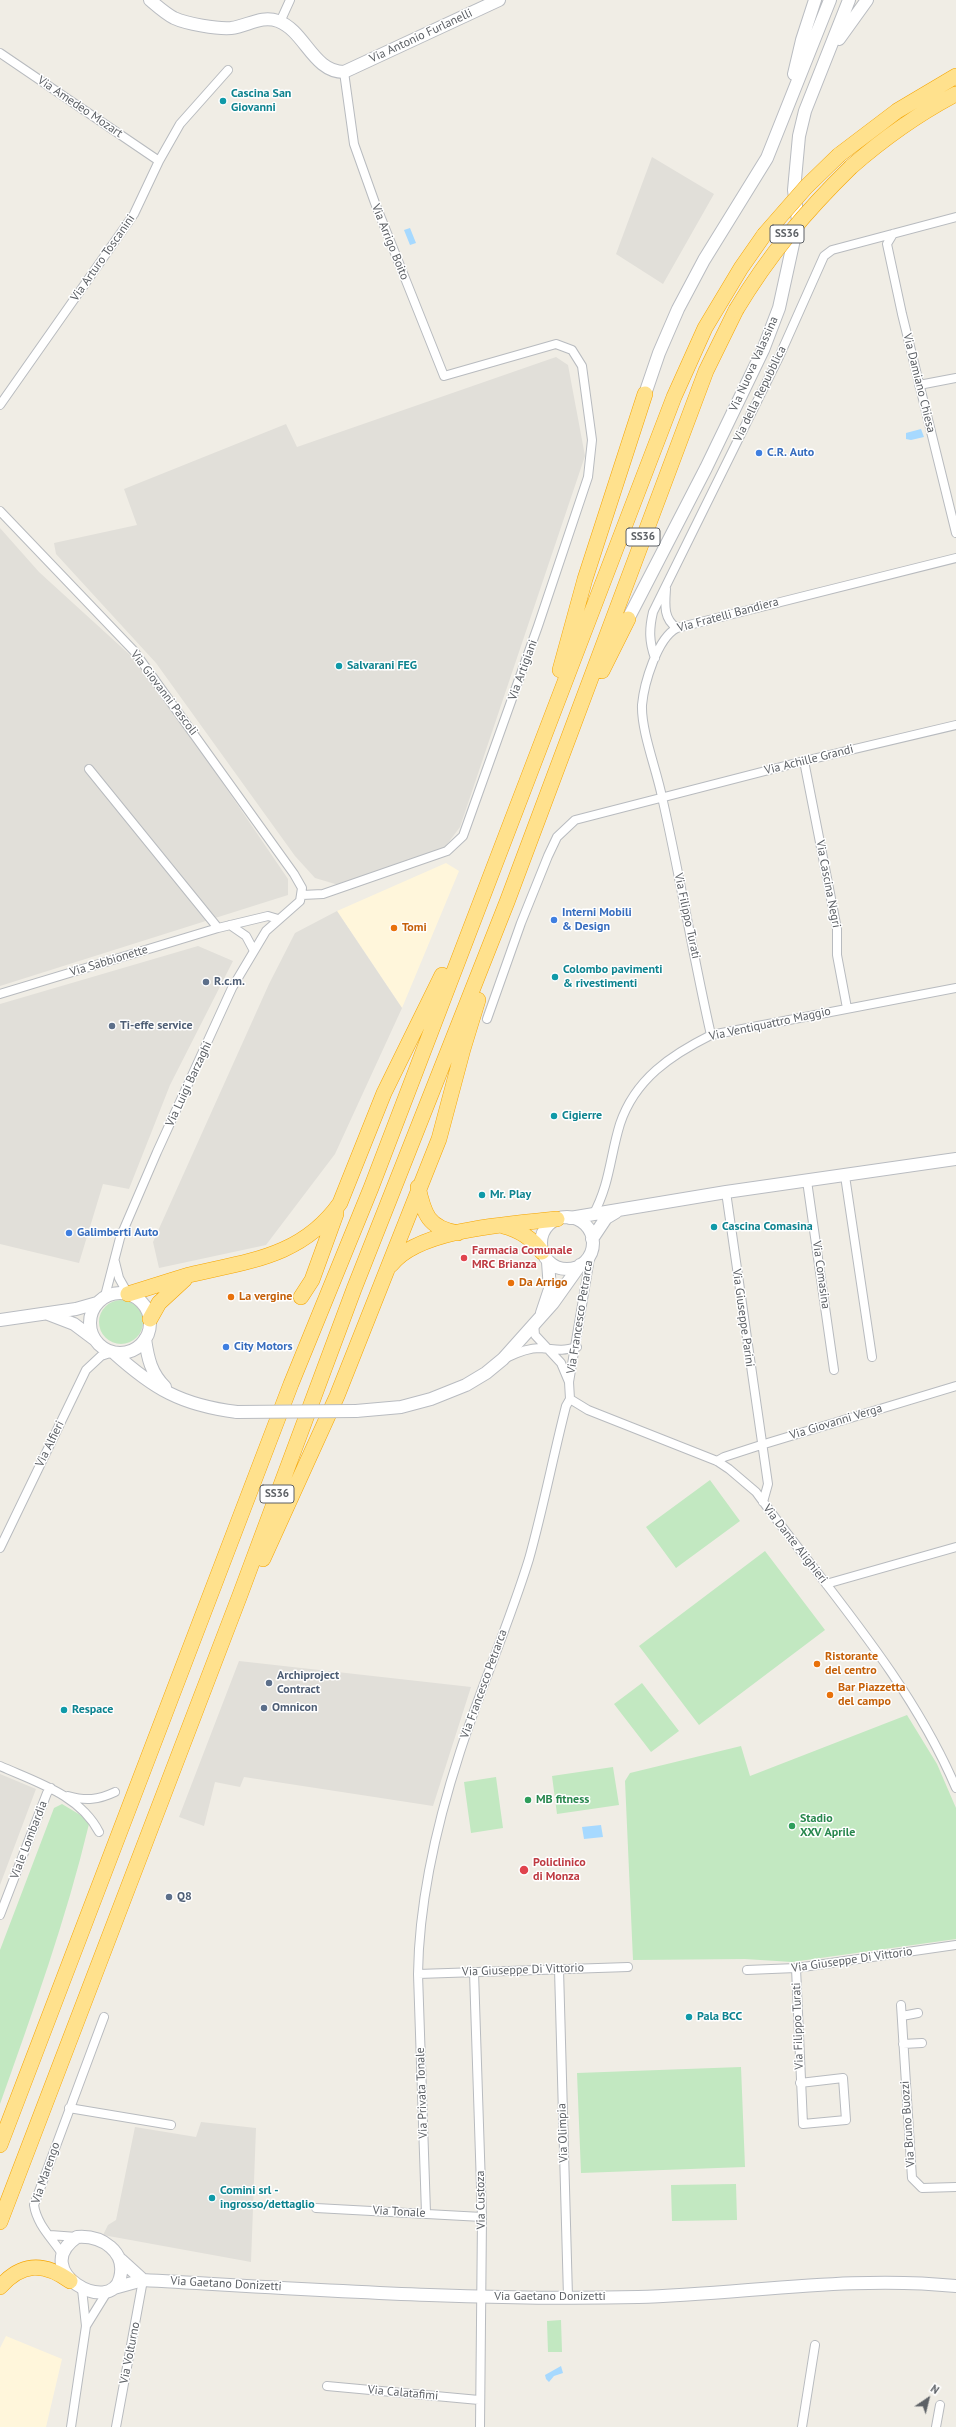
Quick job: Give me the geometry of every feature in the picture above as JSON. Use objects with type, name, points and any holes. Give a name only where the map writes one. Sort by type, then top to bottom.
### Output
[{"type":"highway","name":"SS36","points":[[0,2146],[291,1384],[371,1188],[468,930],[694,349],[719,303],[764,236],[797,197],[840,155],[897,111],[956,76]]},
{"type":"highway","name":"SS36","points":[[0,2222],[240,1595],[354,1289],[507,902],[706,371],[736,310],[761,268],[785,237],[822,195],[875,146],[913,119],[956,94]]},
{"type":"highway","name":"SS36","points":[[542,740],[544,723],[585,579],[645,394]]},
{"type":"highway","name":"SS36","points":[[557,766],[628,619]]},
{"type":"highway","points":[[240,1595],[263,1558],[337,1396],[445,1120],[463,1049],[506,920],[507,902]]},
{"type":"highway","points":[[302,1296],[312,1280],[384,1093],[455,950],[468,930]]},
{"type":"highway","points":[[418,1187],[423,1211],[429,1219],[448,1231],[459,1233]]},
{"type":"highway","points":[[128,1294],[189,1276],[250,1262],[283,1250],[301,1241],[330,1217],[340,1204]]},
{"type":"highway","points":[[385,1274],[406,1250],[426,1241],[459,1233],[500,1226],[564,1218]]},
{"type":"highway","points":[[500,1226],[516,1230],[536,1244],[545,1257]]},
{"type":"highway","points":[[150,1319],[159,1303],[189,1276]]},
{"type":"highway","points":[[0,2287],[18,2271],[28,2268],[51,2269],[76,2285]]},
{"type":"main road","points":[[150,0],[174,18],[213,27],[231,28],[269,18],[280,22],[290,27],[322,64],[333,70],[344,72]]},
{"type":"main road","name":"Via Antonio Furlanelli","points":[[344,72],[499,0]]},
{"type":"main road","points":[[787,107],[802,40],[815,0]]},
{"type":"main road","name":"SS36","points":[[645,394],[659,353],[678,309],[704,260],[767,158],[830,0]]},
{"type":"main road","name":"Via Nuova Valassina","points":[[628,619],[706,468],[762,350],[778,308],[798,221],[794,190],[799,136],[806,111],[849,0]]},
{"type":"main road","points":[[827,57],[867,0]]},
{"type":"main road","points":[[538,1319],[550,1289],[545,1257],[541,1244],[545,1229],[564,1218],[593,1215],[726,1192],[956,1159]]},
{"type":"main road","points":[[47,1314],[74,1324],[94,1339],[99,1345],[113,1352],[146,1379],[182,1400],[237,1412],[356,1411],[401,1407],[431,1399],[466,1385],[503,1359],[553,1303],[591,1252],[592,1239],[606,1218],[622,1209]]},
{"type":"main road","points":[[564,1218],[585,1225],[592,1239]]},
{"type":"main road","points":[[545,1257],[564,1269],[580,1265]]},
{"type":"main road","points":[[0,1320],[35,1314],[47,1314],[101,1300],[112,1293],[128,1294],[142,1303],[150,1319],[149,1330],[145,1339],[131,1350],[113,1352]]},
{"type":"main road","points":[[94,1339],[90,1321],[101,1300]]},
{"type":"main road","points":[[145,1339],[148,1362],[153,1374],[182,1400]]},
{"type":"main road","points":[[121,2260],[120,2281],[110,2290],[99,2293],[76,2285],[62,2265],[63,2255],[72,2241],[78,2237],[87,2237],[106,2244],[115,2250],[121,2260],[144,2280]]},
{"type":"main road","name":"Via Gaetano Donizetti","points":[[110,2290],[144,2280],[483,2298],[639,2297],[863,2282],[922,2282],[956,2286]]},
{"type":"street","points":[[280,22],[290,0]]},
{"type":"street","name":"Via Amedeo Mozart","points":[[0,53],[159,161]]},
{"type":"street","name":"Via Arturo Toscanini","points":[[0,405],[134,214],[159,161],[180,124],[228,70]]},
{"type":"street","name":"Via Arrigo Boito","points":[[344,72],[354,144],[375,203],[444,376],[556,344]]},
{"type":"street","name":"Via della Repubblica","points":[[655,658],[650,642],[650,627],[653,612],[779,357],[824,256],[832,250],[956,216]]},
{"type":"street","name":"Via Damiano Chiesa","points":[[893,234],[887,244],[919,385],[956,534]]},
{"type":"street","name":"Via Artigiani","points":[[302,895],[323,894],[447,851],[463,836],[538,626],[588,477],[592,440],[582,366],[572,350],[556,344]]},
{"type":"street","points":[[919,385],[956,378]]},
{"type":"street","name":"Via Giovanni Pascoli","points":[[0,511],[134,651],[294,874],[302,888],[302,895]]},
{"type":"street","name":"Via Fratelli Bandiera","points":[[662,797],[642,716],[644,696],[655,658],[667,634],[677,628],[956,558]]},
{"type":"street","points":[[666,584],[665,611],[668,619],[677,628]]},
{"type":"street","name":"Via Achille Grandi","points":[[488,1019],[521,923],[557,837],[565,827],[585,816],[804,761],[956,725]]},
{"type":"street","name":"Via Cascina Negri","points":[[804,761],[837,929],[837,955],[847,1008]]},
{"type":"street","points":[[89,770],[218,928]]},
{"type":"street","name":"Via Filippo Turati","points":[[662,797],[711,1035]]},
{"type":"street","points":[[278,918],[296,905],[302,895]]},
{"type":"street","name":"Via Sabbionette","points":[[0,994],[218,928],[268,916],[278,918]]},
{"type":"street","name":"Via Luigi Barzaghi","points":[[101,1300],[120,1238],[157,1152],[232,988],[253,949],[278,918]]},
{"type":"street","points":[[230,925],[246,936],[253,949]]},
{"type":"street","name":"Via Ventiquattro Maggio","points":[[593,1215],[606,1189],[620,1124],[630,1100],[652,1074],[679,1051],[711,1035],[956,988]]},
{"type":"street","points":[[844,1176],[872,1357]]},
{"type":"street","name":"Via Comasina","points":[[807,1181],[834,1370]]},
{"type":"street","name":"Via Giuseppe Parini","points":[[726,1192],[761,1445],[768,1484],[763,1502]]},
{"type":"street","name":"Via Francesco Petrarca","points":[[570,1382],[577,1347],[591,1252]]},
{"type":"street","points":[[115,1257],[119,1278],[128,1294]]},
{"type":"street","points":[[538,1319],[535,1335],[561,1363],[570,1382],[570,1399]]},
{"type":"street","points":[[503,1359],[528,1350],[565,1351],[577,1347]]},
{"type":"street","name":"Via Alfieri","points":[[0,1548],[86,1370],[101,1356],[113,1352]]},
{"type":"street","name":"Via Giovanni Verga","points":[[717,1461],[724,1457],[761,1445],[956,1386]]},
{"type":"street","name":"Via Francesco Petrarca","points":[[418,1974],[418,1951],[425,1894],[449,1791],[460,1752],[529,1558],[566,1406],[570,1399]]},
{"type":"street","name":"Via Dante Alighieri","points":[[570,1399],[588,1410],[717,1461],[744,1482],[763,1502],[826,1584],[918,1714],[956,1788]]},
{"type":"street","points":[[826,1584],[956,1547]]},
{"type":"street","points":[[0,1766],[62,1794],[84,1810],[99,1832]]},
{"type":"street","name":"Viale Lombardia","points":[[0,1915],[47,1793],[51,1788]]},
{"type":"street","points":[[62,1794],[84,1800],[102,1798],[115,1792]]},
{"type":"street","name":"Via Giuseppe Di Vittorio","points":[[747,1970],[796,1968],[956,1945]]},
{"type":"street","name":"Via Giuseppe Di Vittorio","points":[[418,1974],[628,1967]]},
{"type":"street","name":"Via Filippo Turati","points":[[796,1968],[800,2083],[803,2124],[846,2120],[843,2078],[800,2083]]},
{"type":"street","name":"Via Olimpia","points":[[559,1969],[568,2297]]},
{"type":"street","name":"Via Custoza","points":[[474,1972],[482,2217],[483,2298],[479,2400],[480,2427]]},
{"type":"street","name":"Via Privata Tonale","points":[[418,1974],[426,2213]]},
{"type":"street","name":"Via Bruno Buozzi","points":[[901,2005],[912,2178],[922,2188],[956,2187]]},
{"type":"street","points":[[902,2016],[918,2013]]},
{"type":"street","name":"Via Marengo","points":[[63,2255],[37,2219],[34,2205],[104,2017]]},
{"type":"street","points":[[903,2044],[922,2043]]},
{"type":"street","points":[[69,2108],[171,2125]]},
{"type":"street","name":"Via Tonale","points":[[316,2208],[482,2217]]},
{"type":"street","points":[[50,2235],[78,2237]]},
{"type":"street","name":"Via Volturno","points":[[116,2427],[144,2280]]},
{"type":"street","points":[[71,2427],[86,2326],[76,2285]]},
{"type":"street","points":[[86,2326],[110,2290]]},
{"type":"street","points":[[802,2427],[815,2345]]},
{"type":"street","name":"Via Calatafimi","points":[[327,2386],[479,2400]]},
{"type":"street","points":[[936,2427],[940,2405]]},
{"type":"shaded area","points":[[652,157],[714,194],[663,284],[616,254]]},
{"type":"shaded area","points":[[556,357],[568,365],[585,456],[460,827],[445,847],[342,886],[315,878],[295,856],[156,663],[56,554],[54,543],[137,525],[124,489],[286,424],[297,447]]},
{"type":"shaded area","points":[[0,528],[39,572],[130,655],[188,732],[288,879],[288,895],[0,986]]},
{"type":"shaded area","points":[[446,863],[459,871],[402,1008],[337,911]]},
{"type":"shaded area","points":[[337,911],[402,1008],[335,1154],[266,1245],[159,1268],[153,1242],[269,984],[295,933]]},
{"type":"shaded area","points":[[198,946],[233,961],[170,1085],[129,1189],[103,1184],[79,1263],[0,1244],[0,1004]]},
{"type":"shaded area","points":[[239,1661],[471,1687],[433,1806],[244,1777],[240,1787],[215,1782],[204,1826],[179,1817]]},
{"type":"shaded area","points":[[0,1774],[36,1789],[0,1885]]},
{"type":"shaded area","points":[[201,2122],[256,2128],[251,2262],[103,2235],[108,2225],[116,2220],[135,2127],[196,2137]]},
{"type":"shaded area","points":[[6,2336],[62,2359],[46,2427],[0,2427],[0,2348]]},
{"type":"green space","points":[[117,1300],[125,1300],[137,1306],[143,1318],[143,1326],[137,1338],[125,1344],[117,1344],[105,1338],[99,1326],[99,1318],[105,1306]]},
{"type":"green space","points":[[710,1480],[740,1521],[676,1568],[646,1527]]},
{"type":"green space","points":[[765,1551],[825,1630],[699,1725],[639,1646]]},
{"type":"green space","points":[[642,1683],[679,1731],[651,1752],[614,1704]]},
{"type":"green space","name":"Stadio XXV Aprile","points":[[907,1715],[937,1764],[956,1808],[956,1939],[792,1962],[745,1959],[633,1960],[625,1781],[630,1773],[741,1746],[750,1776]]},
{"type":"green space","points":[[613,1767],[619,1805],[557,1814],[552,1776]]},
{"type":"green space","points":[[496,1777],[503,1828],[471,1833],[464,1782]]},
{"type":"green space","points":[[62,1804],[82,1816],[89,1824],[70,1895],[37,2000],[0,2104],[0,1950],[54,1808]]},
{"type":"green space","points":[[741,2067],[745,2167],[581,2173],[577,2073]]},
{"type":"green space","points":[[736,2184],[737,2220],[672,2221],[671,2185]]},
{"type":"green space","points":[[561,2320],[562,2352],[548,2352],[547,2321]]},
{"type":"water","points":[[410,228],[416,243],[410,245],[404,230]]},
{"type":"water","points":[[921,429],[924,437],[911,440],[906,439],[906,433]]},
{"type":"water","points":[[601,1825],[603,1837],[584,1839],[582,1827]]},
{"type":"water","points":[[561,2366],[563,2373],[554,2376],[549,2382],[545,2375]]},
{"type":"place","name":"Cascina San Giovanni","points":[[223,101]]},
{"type":"place","name":"C.R. Auto","points":[[759,453]]},
{"type":"place","name":"Salvarani FEG","points":[[339,666]]},
{"type":"place","name":"Interni Mobili & Design","points":[[554,920]]},
{"type":"place","name":"Tomi","points":[[394,928]]},
{"type":"place","name":"Colombo pavimenti & rivestimenti","points":[[555,977]]},
{"type":"place","name":"R.c.m.","points":[[206,982]]},
{"type":"place","name":"Ti-effe service","points":[[112,1026]]},
{"type":"place","name":"Cigierre","points":[[554,1116]]},
{"type":"place","name":"Mr. Play","points":[[482,1195]]},
{"type":"place","name":"Cascina Comasina","points":[[714,1227]]},
{"type":"place","name":"Galimberti Auto","points":[[69,1233]]},
{"type":"place","name":"Farmacia Comunale MRC Brianza","points":[[464,1258]]},
{"type":"place","name":"Da Arrigo","points":[[511,1283]]},
{"type":"place","name":"La vergine","points":[[231,1297]]},
{"type":"place","name":"City Motors","points":[[226,1347]]},
{"type":"place","name":"Ristorante del centro","points":[[817,1664]]},
{"type":"place","name":"Archiproject Contract","points":[[269,1683]]},
{"type":"place","name":"Bar Piazzetta del campo","points":[[830,1695]]},
{"type":"place","name":"Omnicon","points":[[264,1708]]},
{"type":"place","name":"Respace","points":[[64,1710]]},
{"type":"place","name":"MB fitness","points":[[528,1800]]},
{"type":"place","name":"Stadio XXV Aprile","points":[[792,1826]]},
{"type":"place","name":"Policlinico di Monza","points":[[524,1870]]},
{"type":"place","name":"Q8","points":[[169,1897]]},
{"type":"place","name":"Pala BCC","points":[[689,2017]]},
{"type":"place","name":"Comini srl - ingrosso/dettaglio","points":[[212,2198]]}]
